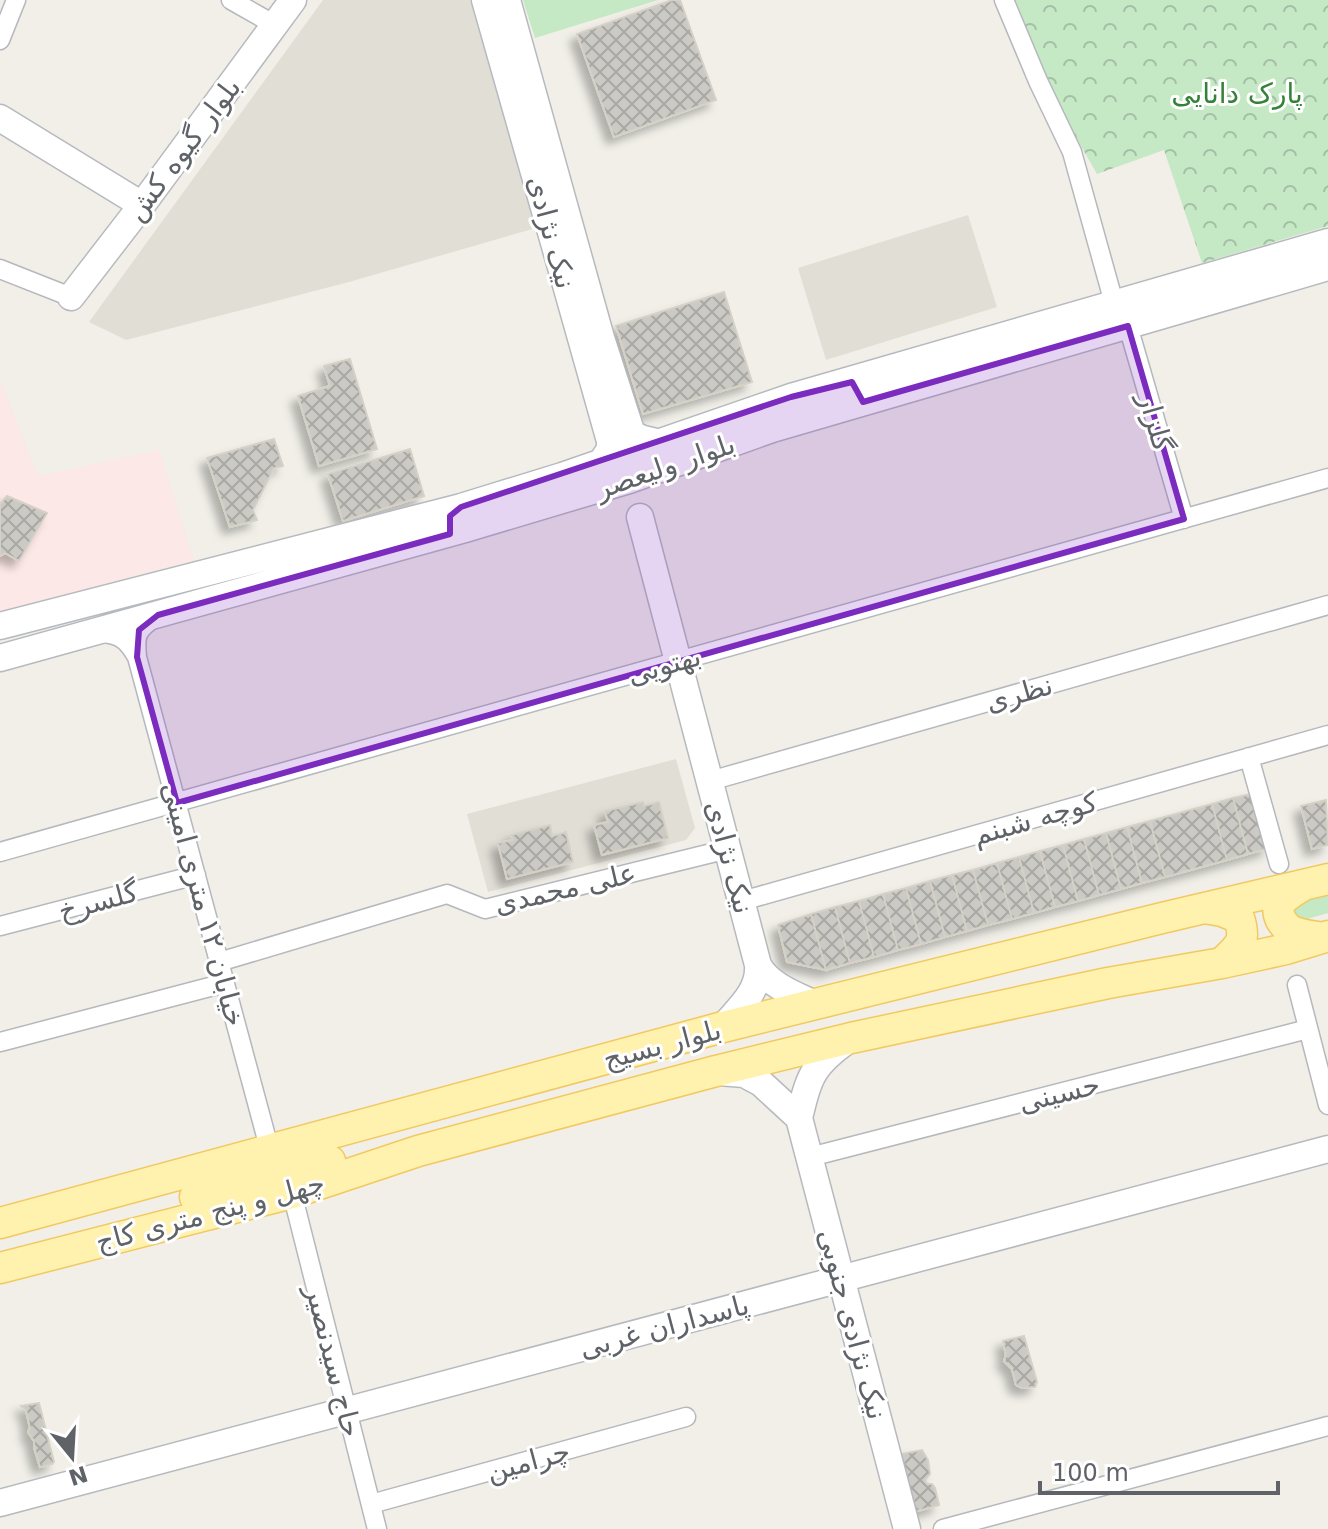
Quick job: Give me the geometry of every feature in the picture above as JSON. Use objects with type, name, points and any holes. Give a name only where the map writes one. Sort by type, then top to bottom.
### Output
[{"type":"main road","name":"بلوار بسیج","points":[[0,1223],[723,1027],[1316,882]]},
{"type":"main road","points":[[1316,882],[1282,899],[1279,916],[1291,930],[1325,937]]},
{"type":"main road","points":[[1203,908],[1239,918],[1242,941],[1222,963]]},
{"type":"main road","name":"بلوار بسیج","points":[[418,1151],[851,1038],[1108,983],[1222,963],[1325,937]]},
{"type":"main road","points":[[0,1248],[386,1146],[418,1151]]},
{"type":"main road","name":"چهل و پنج متری کاج","points":[[0,1268],[292,1193],[418,1151]]},
{"type":"street","points":[[0,40],[16,0]]},
{"type":"street","points":[[231,0],[275,25]]},
{"type":"street","name":"بلوار گیوه کش","points":[[71,297],[293,0]]},
{"type":"street","name":"نیک نژادی","points":[[485,0],[528,110]]},
{"type":"street","name":"نیک نژادی","points":[[507,0],[528,110],[592,342],[625,445]]},
{"type":"street","points":[[1004,0],[1072,152],[1114,303]]},
{"type":"street","points":[[0,118],[142,205]]},
{"type":"street","name":"بلوار ولیعصر","points":[[463,518],[625,445],[842,396],[1114,303],[1328,242]]},
{"type":"street","name":"بلوار ولیعصر","points":[[880,384],[1128,326],[1328,267]]},
{"type":"street","points":[[0,269],[71,297]]},
{"type":"street","name":"گلزار","points":[[1128,326],[1184,519]]},
{"type":"street","name":"بلوار ولیعصر","points":[[0,626],[599,489],[772,429],[842,396]]},
{"type":"street","points":[[640,517],[640,493],[644,483],[662,468]]},
{"type":"street","name":"بهتویی","points":[[0,852],[1328,478]]},
{"type":"street","points":[[599,489],[626,499],[640,517]]},
{"type":"street","name":"نیک نژادی","points":[[640,517],[758,965]]},
{"type":"street","name":"بلوار ولیعصر","points":[[0,658],[158,615],[426,528]]},
{"type":"street","name":"نظری","points":[[710,781],[1328,605]]},
{"type":"street","points":[[137,657],[136,638],[139,630],[158,615]]},
{"type":"street","points":[[94,633],[122,637],[137,657]]},
{"type":"street","name":"خیابان ۱۲ متری امینی","points":[[137,657],[270,1151]]},
{"type":"street","name":"کوچه شبنم","points":[[742,901],[1328,735]]},
{"type":"street","points":[[1249,757],[1279,864]]},
{"type":"street","name":"علی محمدی","points":[[219,962],[447,894],[485,909],[728,849]]},
{"type":"street","name":"گلسرخ","points":[[0,926],[196,875]]},
{"type":"street","points":[[758,965],[762,972],[784,989],[815,1004]]},
{"type":"street","points":[[723,1027],[755,989],[758,965]]},
{"type":"street","points":[[0,1042],[225,983]]},
{"type":"street","points":[[1297,985],[1308,1029],[1322,1056],[1328,1105]]},
{"type":"street","name":"حسینی","points":[[810,1157],[1308,1029]]},
{"type":"street","points":[[716,1071],[744,1074],[761,1083],[799,1118],[811,1077],[821,1060],[851,1038]]},
{"type":"street","name":"نیک نژادی جنوبی","points":[[799,1118],[907,1529]]},
{"type":"street","name":"پاسداران غربی","points":[[0,1503],[1328,1149]]},
{"type":"street","name":"حاج سیدنصیر","points":[[292,1193],[377,1529]]},
{"type":"street","name":"چرامین","points":[[371,1504],[686,1417]]},
{"type":"street","points":[[943,1529],[1328,1426]]},
{"type":"highlighted area","points":[[1128,326],[1184,519],[177,803],[137,657],[139,630],[158,615],[450,534],[450,516],[461,507],[791,397],[852,382],[863,402]]},
{"type":"shaded area","points":[[323,0],[470,0],[536,228],[349,282],[126,340],[89,322]]},
{"type":"shaded area","points":[[968,215],[997,307],[826,360],[798,268]]},
{"type":"shaded area","points":[[0,380],[38,476],[159,450],[194,561],[0,612]]},
{"type":"shaded area","points":[[676,759],[695,828],[686,840],[488,892],[467,814]]},
{"type":"green space","points":[[523,0],[658,0],[535,38]]},
{"type":"green space","name":"پارک دانایی","points":[[1010,0],[1328,0],[1328,226],[1202,263],[1164,150],[1097,174],[1041,76]]},
{"type":"green space","points":[[1328,890],[1328,913],[1300,921],[1292,920],[1291,900]]},
{"type":"building","points":[[672,0],[680,0],[716,100],[614,137],[577,34]]},
{"type":"building","points":[[724,292],[752,382],[643,414],[616,326]]},
{"type":"building","points":[[350,359],[377,449],[319,466],[298,396],[330,386],[324,366]]},
{"type":"building","points":[[274,439],[283,466],[274,468],[253,510],[257,520],[230,527],[207,458]]},
{"type":"building","points":[[410,449],[424,496],[343,521],[328,474]]},
{"type":"building","points":[[7,496],[47,513],[19,561],[5,553],[0,556],[0,504]]},
{"type":"building","points":[[1255,793],[1269,848],[1248,854],[1233,798]]},
{"type":"building","points":[[1233,798],[1248,854],[1227,860],[1212,804]]},
{"type":"building","points":[[1326,800],[1328,845],[1312,849],[1301,806]]},
{"type":"building","points":[[643,802],[644,806],[659,802],[668,838],[602,855],[594,825],[608,822],[605,811]]},
{"type":"building","points":[[1212,804],[1227,860],[1165,877],[1150,821]]},
{"type":"building","points":[[1150,821],[1165,877],[1142,883],[1127,827]]},
{"type":"building","points":[[550,825],[552,836],[566,832],[573,862],[507,879],[498,843],[513,840],[511,835]]},
{"type":"building","points":[[1127,827],[1142,883],[1121,889],[1106,833]]},
{"type":"building","points":[[1106,833],[1121,889],[1099,895],[1084,839]]},
{"type":"building","points":[[1084,839],[1099,895],[1078,901],[1063,845]]},
{"type":"building","points":[[1063,845],[1078,901],[1055,907],[1040,851]]},
{"type":"building","points":[[1040,851],[1055,907],[1034,913],[1019,857]]},
{"type":"building","points":[[1019,857],[1034,913],[1012,919],[997,863]]},
{"type":"building","points":[[997,863],[1012,919],[988,925],[973,870]]},
{"type":"building","points":[[973,870],[988,925],[967,931],[952,875]]},
{"type":"building","points":[[952,875],[967,931],[945,937],[930,881]]},
{"type":"building","points":[[930,881],[945,937],[921,944],[906,888]]},
{"type":"building","points":[[906,888],[921,944],[898,950],[883,894]]},
{"type":"building","points":[[883,894],[898,950],[874,957],[859,901]]},
{"type":"building","points":[[859,901],[874,957],[850,963],[835,907]]},
{"type":"building","points":[[835,907],[850,963],[826,970],[811,914]]},
{"type":"building","points":[[811,914],[826,970],[787,962],[778,925]]},
{"type":"building","points":[[1024,1336],[1037,1382],[1035,1387],[1016,1385],[1012,1369],[1004,1361],[1003,1341]]},
{"type":"building","points":[[39,1403],[54,1462],[40,1467],[34,1441],[28,1432],[26,1410],[21,1406]]},
{"type":"building","points":[[922,1450],[928,1460],[930,1474],[925,1480],[935,1488],[939,1505],[911,1513],[901,1454]]}]
